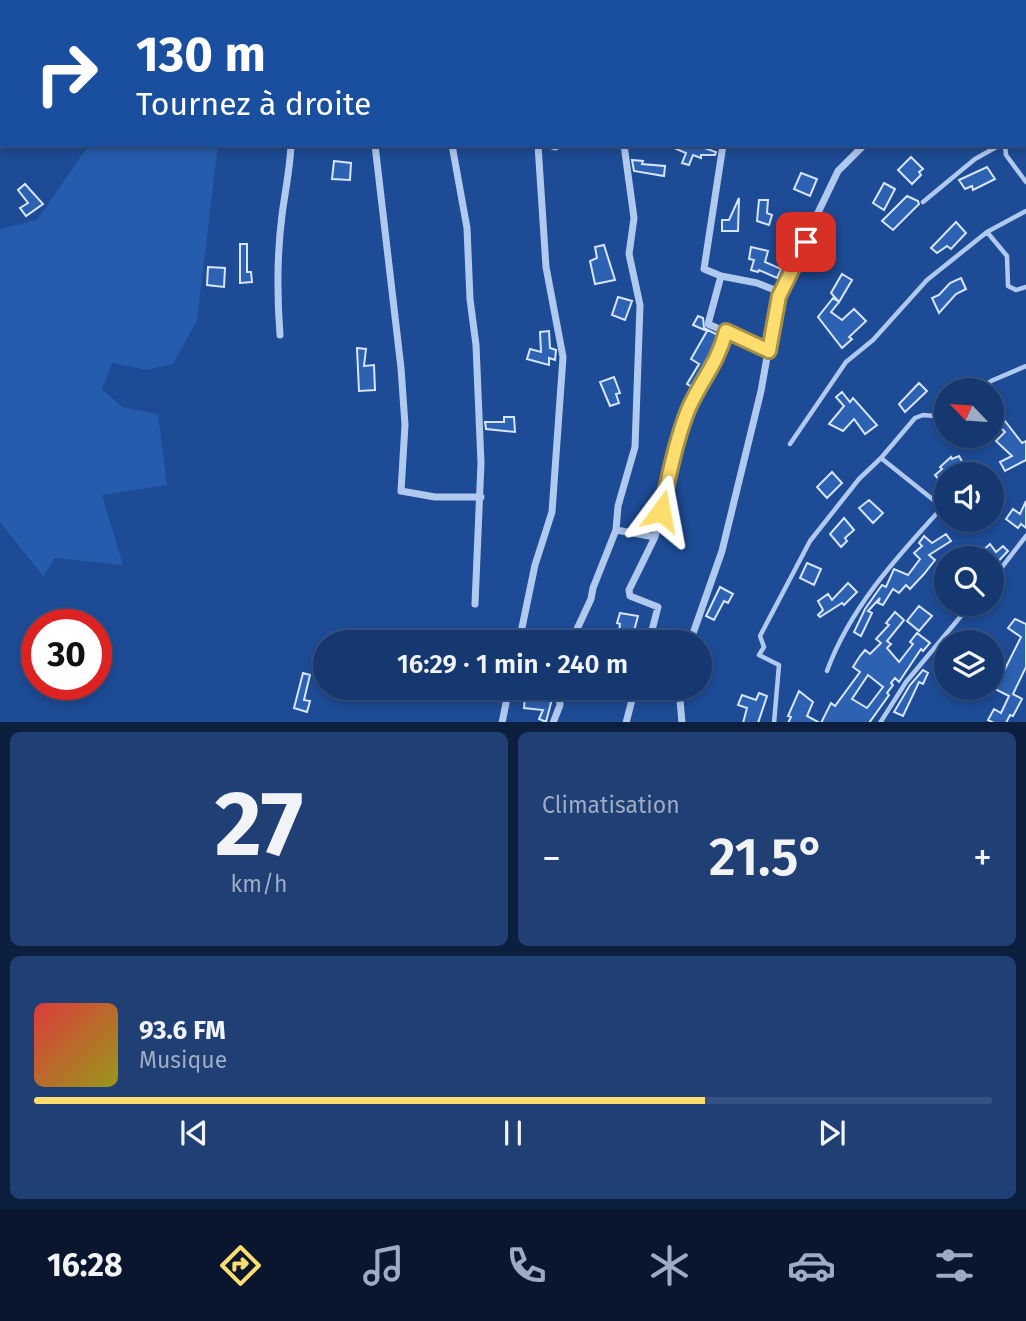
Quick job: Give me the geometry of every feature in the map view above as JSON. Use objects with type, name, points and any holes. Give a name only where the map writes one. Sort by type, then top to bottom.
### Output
[{"type":"street","points":[[279,335],[282,216],[290,171],[291,147]]},
{"type":"street","points":[[375,147],[401,368],[405,425],[401,491],[435,497],[481,497]]},
{"type":"street","points":[[452,147],[467,228],[470,299],[476,345],[481,497],[475,604]]},
{"type":"street","points":[[521,630],[535,565],[552,512],[563,358],[545,267],[538,147]]},
{"type":"street","points":[[577,630],[616,530],[618,506],[635,447],[640,305],[629,258],[634,218],[624,147]]},
{"type":"street","points":[[723,147],[705,271],[757,282],[780,292]]},
{"type":"street","points":[[694,630],[722,551],[769,351],[780,292],[838,171],[862,147]]},
{"type":"street","points":[[721,276],[708,324],[769,351]]},
{"type":"street","points":[[652,630],[657,607],[628,593],[655,537],[689,408],[721,350],[726,331]]},
{"type":"street","points":[[616,530],[655,537]]},
{"type":"street","points":[[502,722],[507,700]]},
{"type":"street","points":[[553,722],[560,700]]},
{"type":"street","points":[[626,722],[632,700]]},
{"type":"street","points":[[680,700],[682,722]]},
{"type":"lane","points":[[923,202],[975,159],[998,147]]},
{"type":"lane","points":[[1003,147],[1026,182]]},
{"type":"lane","points":[[790,444],[846,362],[873,340],[927,280],[988,232],[1026,211]]},
{"type":"lane","points":[[988,232],[1007,256],[1008,286],[1016,290],[1026,287]]},
{"type":"lane","points":[[998,378],[1026,366]]},
{"type":"lane","points":[[774,722],[779,664],[759,655],[764,647],[760,636],[810,541],[859,479],[915,418],[923,415],[934,416]]},
{"type":"lane","points":[[827,671],[836,645],[862,603],[905,548],[939,511],[940,506],[936,502],[881,458]]},
{"type":"lane","points":[[1004,564],[1026,536]]},
{"type":"lane","points":[[881,722],[906,682],[961,616]]},
{"type":"shaded area","points":[[88,147],[218,147],[197,320],[173,364],[146,370],[112,363],[102,389],[122,407],[158,414],[167,485],[102,495],[123,565],[55,558],[43,576],[0,522],[0,229],[37,220]]},
{"type":"building","points":[[672,147],[702,147],[716,152],[715,155],[701,155],[701,158],[693,155],[689,165],[682,163],[686,153]]},
{"type":"building","points":[[911,157],[923,169],[912,184],[898,170]]},
{"type":"building","points":[[632,160],[643,161],[642,164],[665,166],[664,176],[634,171]]},
{"type":"building","points":[[334,161],[351,163],[350,180],[332,179]]},
{"type":"building","points":[[987,167],[995,179],[973,190],[972,186],[965,189],[959,180]]},
{"type":"building","points":[[801,173],[817,179],[810,196],[794,189]]},
{"type":"building","points":[[884,183],[895,189],[884,210],[873,203]]},
{"type":"building","points":[[25,184],[43,204],[26,216],[20,208],[28,203],[18,190]]},
{"type":"building","points":[[907,196],[919,204],[893,230],[882,221]]},
{"type":"building","points":[[739,198],[738,231],[722,231],[722,220],[729,220]]},
{"type":"building","points":[[759,200],[768,200],[767,213],[772,215],[769,225],[757,221]]},
{"type":"building","points":[[956,222],[966,233],[951,249],[947,246],[937,253],[931,248]]},
{"type":"building","points":[[240,244],[247,244],[247,272],[251,272],[252,282],[240,283]]},
{"type":"building","points":[[604,245],[615,280],[595,284],[590,261],[597,258],[595,247]]},
{"type":"building","points":[[751,247],[768,251],[765,262],[781,269],[777,278],[759,270],[751,270],[754,260],[749,259]]},
{"type":"building","points":[[208,267],[225,268],[224,287],[207,285]]},
{"type":"building","points":[[842,274],[852,280],[839,302],[831,293]]},
{"type":"building","points":[[961,278],[966,289],[956,294],[939,313],[932,298],[939,295],[950,283]]},
{"type":"building","points":[[618,297],[632,301],[625,320],[612,315]]},
{"type":"building","points":[[833,298],[839,302],[831,312],[842,320],[854,309],[866,321],[842,348],[818,317]]},
{"type":"building","points":[[698,316],[703,318],[704,328],[718,335],[712,348],[715,349],[694,388],[687,384],[699,364],[691,359],[707,331],[693,325]]},
{"type":"building","points":[[549,331],[550,348],[556,350],[555,360],[549,358],[549,365],[527,359],[530,349],[541,352],[540,332]]},
{"type":"building","points":[[357,348],[366,349],[364,366],[374,365],[375,390],[359,391]]},
{"type":"building","points":[[614,377],[620,393],[616,394],[619,403],[610,406],[600,382]]},
{"type":"building","points":[[919,383],[927,391],[905,412],[899,404]]},
{"type":"building","points":[[842,392],[850,402],[853,398],[877,425],[865,434],[854,419],[843,431],[829,424],[844,406],[836,397]]},
{"type":"building","points":[[504,417],[514,417],[515,432],[486,429],[485,422],[504,422]]},
{"type":"building","points":[[1004,422],[1022,443],[1026,441],[1026,460],[1005,471],[1004,462],[1000,462],[1012,456],[1003,448]]},
{"type":"building","points":[[959,456],[962,462],[946,462],[951,457],[952,459]]},
{"type":"building","points":[[832,472],[842,483],[827,498],[817,487]]},
{"type":"building","points":[[869,500],[883,513],[873,523],[859,508]]},
{"type":"building","points":[[1026,501],[1026,528],[1021,524],[1018,528],[1006,519],[1013,509],[1020,514]]},
{"type":"building","points":[[844,518],[854,530],[845,538],[847,541],[841,547],[830,534]]},
{"type":"building","points":[[946,534],[951,541],[943,546],[934,546],[934,552],[929,555],[934,561],[924,574],[910,589],[906,585],[899,593],[893,589],[883,605],[878,603],[880,598],[868,611],[872,613],[861,636],[854,632],[865,609],[882,585],[886,587],[894,569],[908,575],[920,559],[914,553],[922,546],[919,543],[924,536],[932,543]]},
{"type":"building","points":[[807,563],[821,569],[814,585],[800,578]]},
{"type":"building","points":[[848,583],[857,592],[844,605],[842,603],[820,617],[818,615],[823,610],[818,601],[828,594],[832,600]]},
{"type":"building","points":[[720,587],[733,594],[728,603],[724,601],[714,620],[706,616]]},
{"type":"building","points":[[919,606],[932,616],[919,631],[907,621]]},
{"type":"building","points":[[895,612],[904,620],[887,641],[891,644],[887,648],[899,662],[913,644],[910,642],[917,633],[930,643],[923,651],[921,649],[899,682],[895,678],[891,683],[893,685],[887,693],[889,695],[870,722],[822,722],[831,703],[835,706],[860,672],[853,667],[860,656],[865,650],[870,654],[881,643],[876,639],[889,625],[886,623]],"holes":[[[868,675],[883,687],[867,708],[852,699]]]},
{"type":"building","points":[[620,613],[638,616],[634,630],[619,630],[620,624],[617,623]]},
{"type":"building","points":[[1015,619],[1026,624],[1026,667],[1013,694],[1022,699],[1006,722],[992,722],[988,720],[994,709],[1001,713],[1009,696],[1004,694],[1004,671],[1021,637],[1008,628]]},
{"type":"building","points":[[923,670],[928,673],[923,684],[919,682],[903,716],[894,712],[910,685]]},
{"type":"building","points":[[303,673],[310,675],[304,700],[310,701],[307,712],[294,708]]},
{"type":"building","points":[[799,691],[813,702],[807,716],[818,722],[788,722],[791,717],[788,716]]},
{"type":"building","points":[[759,693],[767,696],[758,722],[743,722],[747,708],[738,705],[742,695],[756,700]]},
{"type":"building","points":[[525,700],[552,700],[546,722],[539,719],[543,710],[524,708]]},
{"type":"route","points":[[661,511],[676,446],[689,408],[712,370],[726,331],[769,351],[780,292],[806,242]]}]
